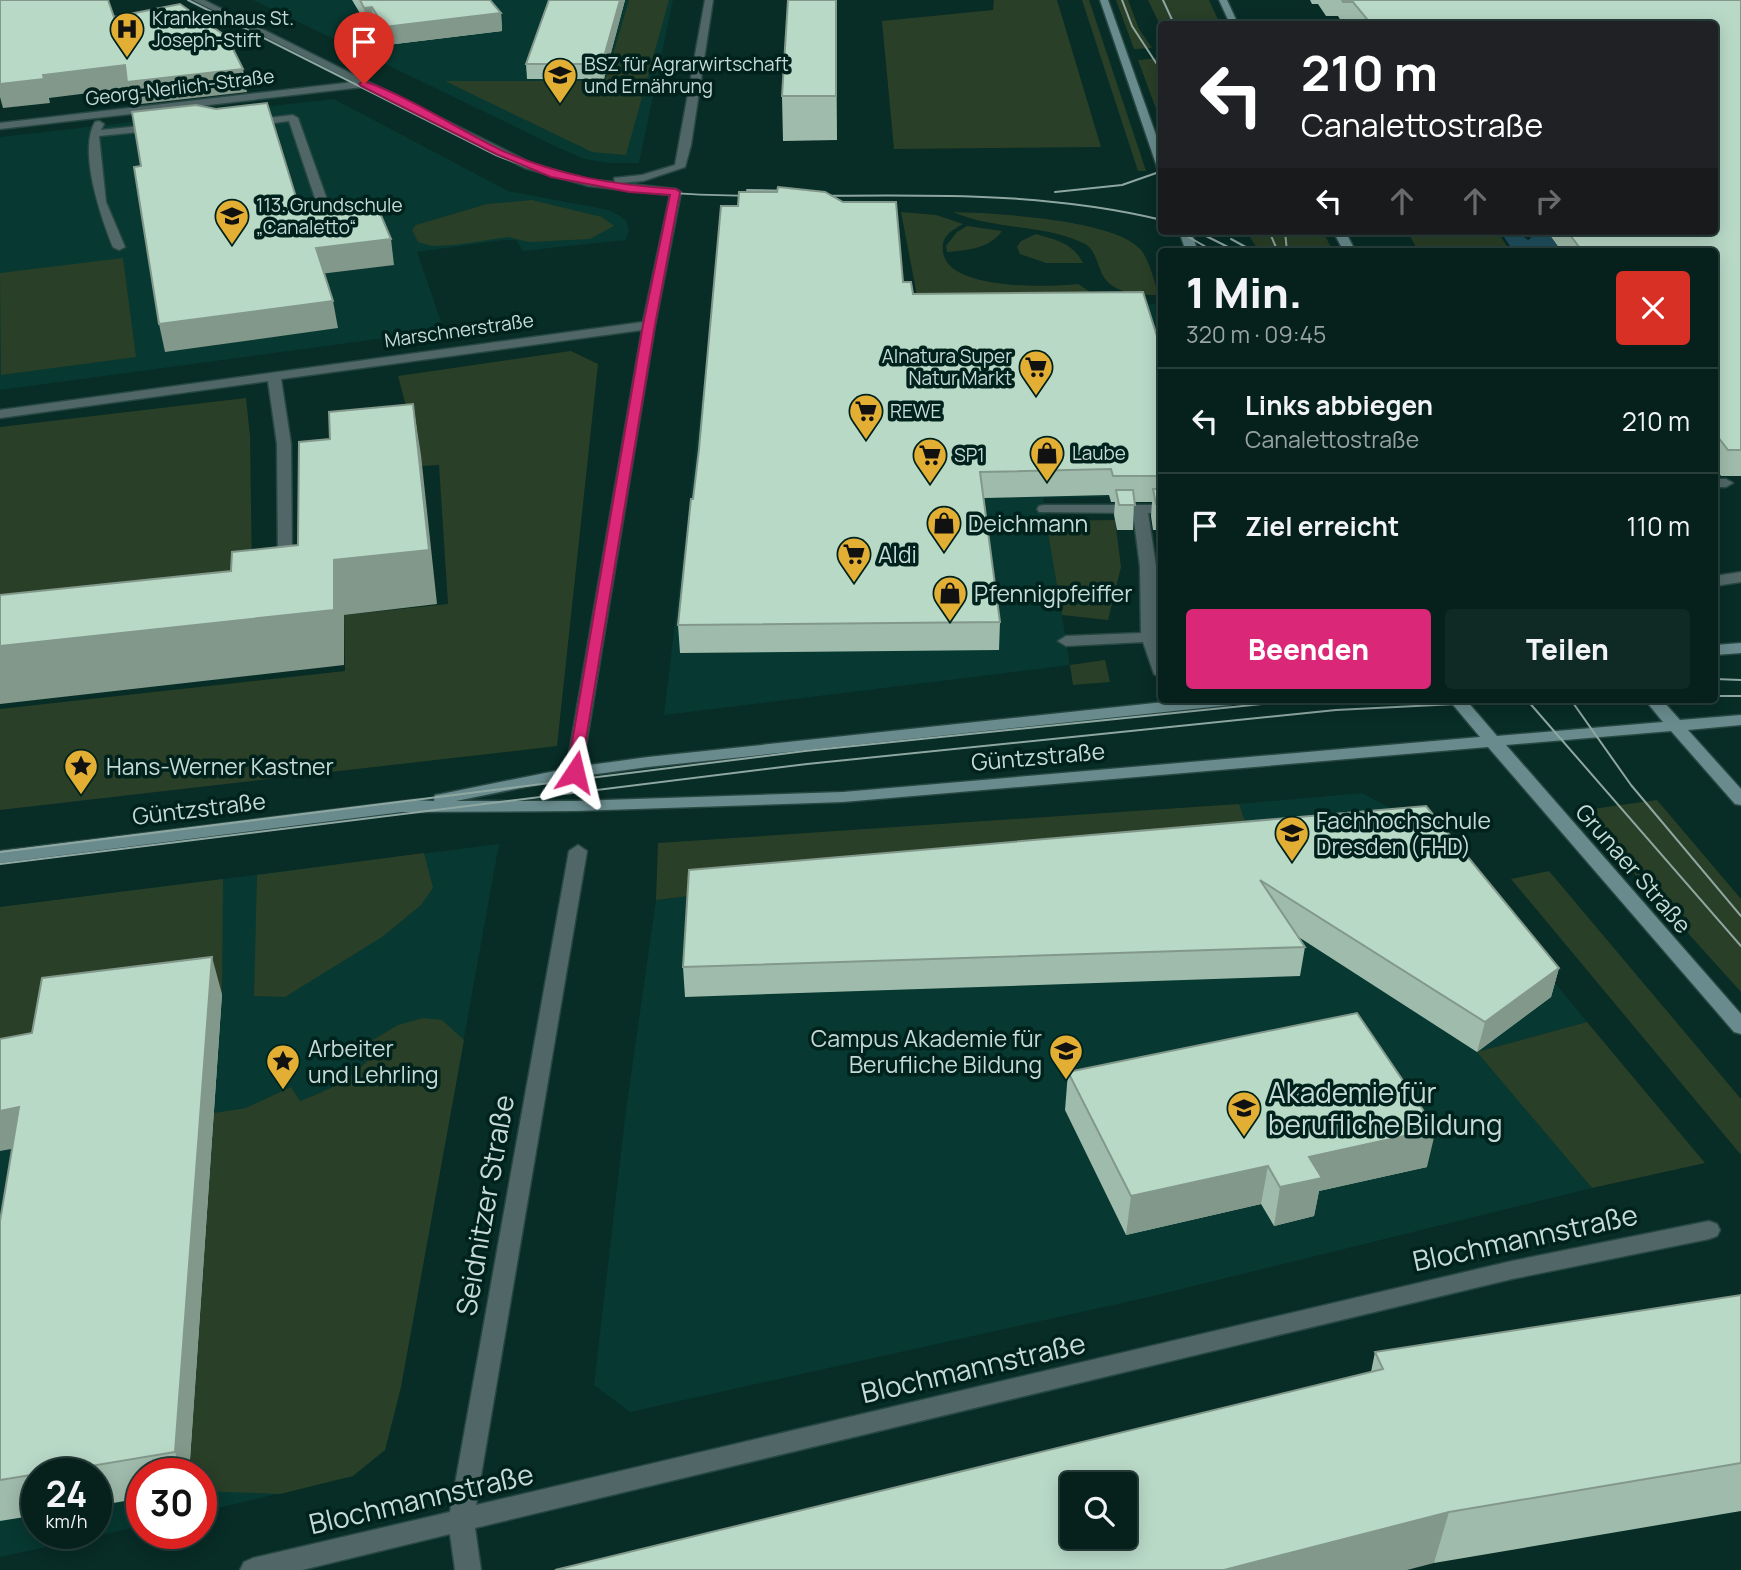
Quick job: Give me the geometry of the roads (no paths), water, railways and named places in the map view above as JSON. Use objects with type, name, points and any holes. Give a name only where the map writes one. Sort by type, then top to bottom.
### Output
[{"type":"main road","points":[[1104,0],[1158,155]]},
{"type":"main road","points":[[1223,0],[1233,21]]},
{"type":"main road","points":[[1718,650],[1741,648]]},
{"type":"main road","name":"Güntzstraße","points":[[0,857],[404,807],[575,772],[1203,703]]},
{"type":"main road","name":"Grunaer Straße","points":[[1459,703],[1741,1027]]},
{"type":"main road","points":[[1656,703],[1741,800]]},
{"type":"main road","name":"Güntzstraße","points":[[404,807],[575,806],[843,797],[1741,720]]},
{"type":"street","points":[[197,0],[529,166],[583,182],[676,192],[649,325],[575,772]]},
{"type":"street","points":[[583,182],[643,178],[680,167],[686,145],[709,0]]},
{"type":"street","name":"Georg-Nerlich-Straße","points":[[0,126],[364,84]]},
{"type":"street","points":[[101,114],[94,134],[101,202],[119,247]]},
{"type":"street","points":[[232,125],[293,118],[329,222]]},
{"type":"street","points":[[94,134],[175,125]]},
{"type":"street","name":"Marschnerstraße","points":[[0,414],[649,325]]},
{"type":"street","points":[[267,573],[285,558],[285,444],[274,375]]},
{"type":"street","points":[[1044,509],[1158,509]]},
{"type":"street","points":[[1066,641],[1155,636],[1140,509]]},
{"type":"street","points":[[1718,581],[1741,577]]},
{"type":"street","name":"Seidnitzer Straße","points":[[468,1570],[461,1520],[578,851]]},
{"type":"street","name":"Blochmannstraße","points":[[253,1570],[1512,1270],[1709,1230]]},
{"type":"tram line","points":[[188,0],[496,155],[529,167],[593,184],[625,189],[758,196]]},
{"type":"tram line","points":[[1122,0],[1132,26],[1158,66]]},
{"type":"tram line","points":[[1163,0],[1173,21]]},
{"type":"tram line","points":[[1055,192],[1122,185],[1158,172]]},
{"type":"tram line","points":[[747,190],[796,191]]},
{"type":"tram line","points":[[811,196],[988,197],[1075,204],[1158,219]]},
{"type":"tram line","points":[[1185,235],[1208,248]]},
{"type":"tram line","points":[[1204,235],[1230,248]]},
{"type":"tram line","points":[[1271,235],[1276,248]]},
{"type":"tram line","points":[[1285,235],[1287,248]]},
{"type":"tram line","points":[[1231,239],[1248,248]]},
{"type":"tram line","points":[[1718,679],[1741,680]]},
{"type":"tram line","points":[[1718,696],[1741,696]]},
{"type":"tram line","points":[[0,852],[805,751],[1272,703]]},
{"type":"tram line","points":[[0,864],[807,764],[1336,710],[1477,703]]},
{"type":"tram line","points":[[1530,703],[1741,946]]},
{"type":"tram line","points":[[1573,703],[1631,785],[1741,916]]},
{"type":"place","name":"Krankenhaus St. Joseph-Stift","points":[[127,59]]},
{"type":"place","name":"BSZ für Agrarwirtschaft und Ernährung","points":[[560,105]]},
{"type":"place","name":"113. Grundschule „Canaletto“","points":[[232,246]]},
{"type":"place","name":"Alnatura Super Natur Markt","points":[[1036,397]]},
{"type":"place","name":"REWE","points":[[866,441]]},
{"type":"place","name":"Laube","points":[[1047,483]]},
{"type":"place","name":"SP1","points":[[930,485]]},
{"type":"place","name":"Deichmann","points":[[944,553]]},
{"type":"place","name":"Aldi","points":[[854,584]]},
{"type":"place","name":"Pfennigpfeiffer","points":[[950,623]]},
{"type":"place","name":"Hans-Werner Kastner","points":[[81,796]]},
{"type":"place","name":"Fachhochschule Dresden (FHD)","points":[[1292,863]]},
{"type":"place","name":"Campus Akademie für Berufliche Bildung","points":[[1066,1081]]},
{"type":"place","name":"Arbeiter und Lehrling","points":[[283,1091]]},
{"type":"place","name":"Akademie für berufliche Bildung","points":[[1244,1138]]}]
